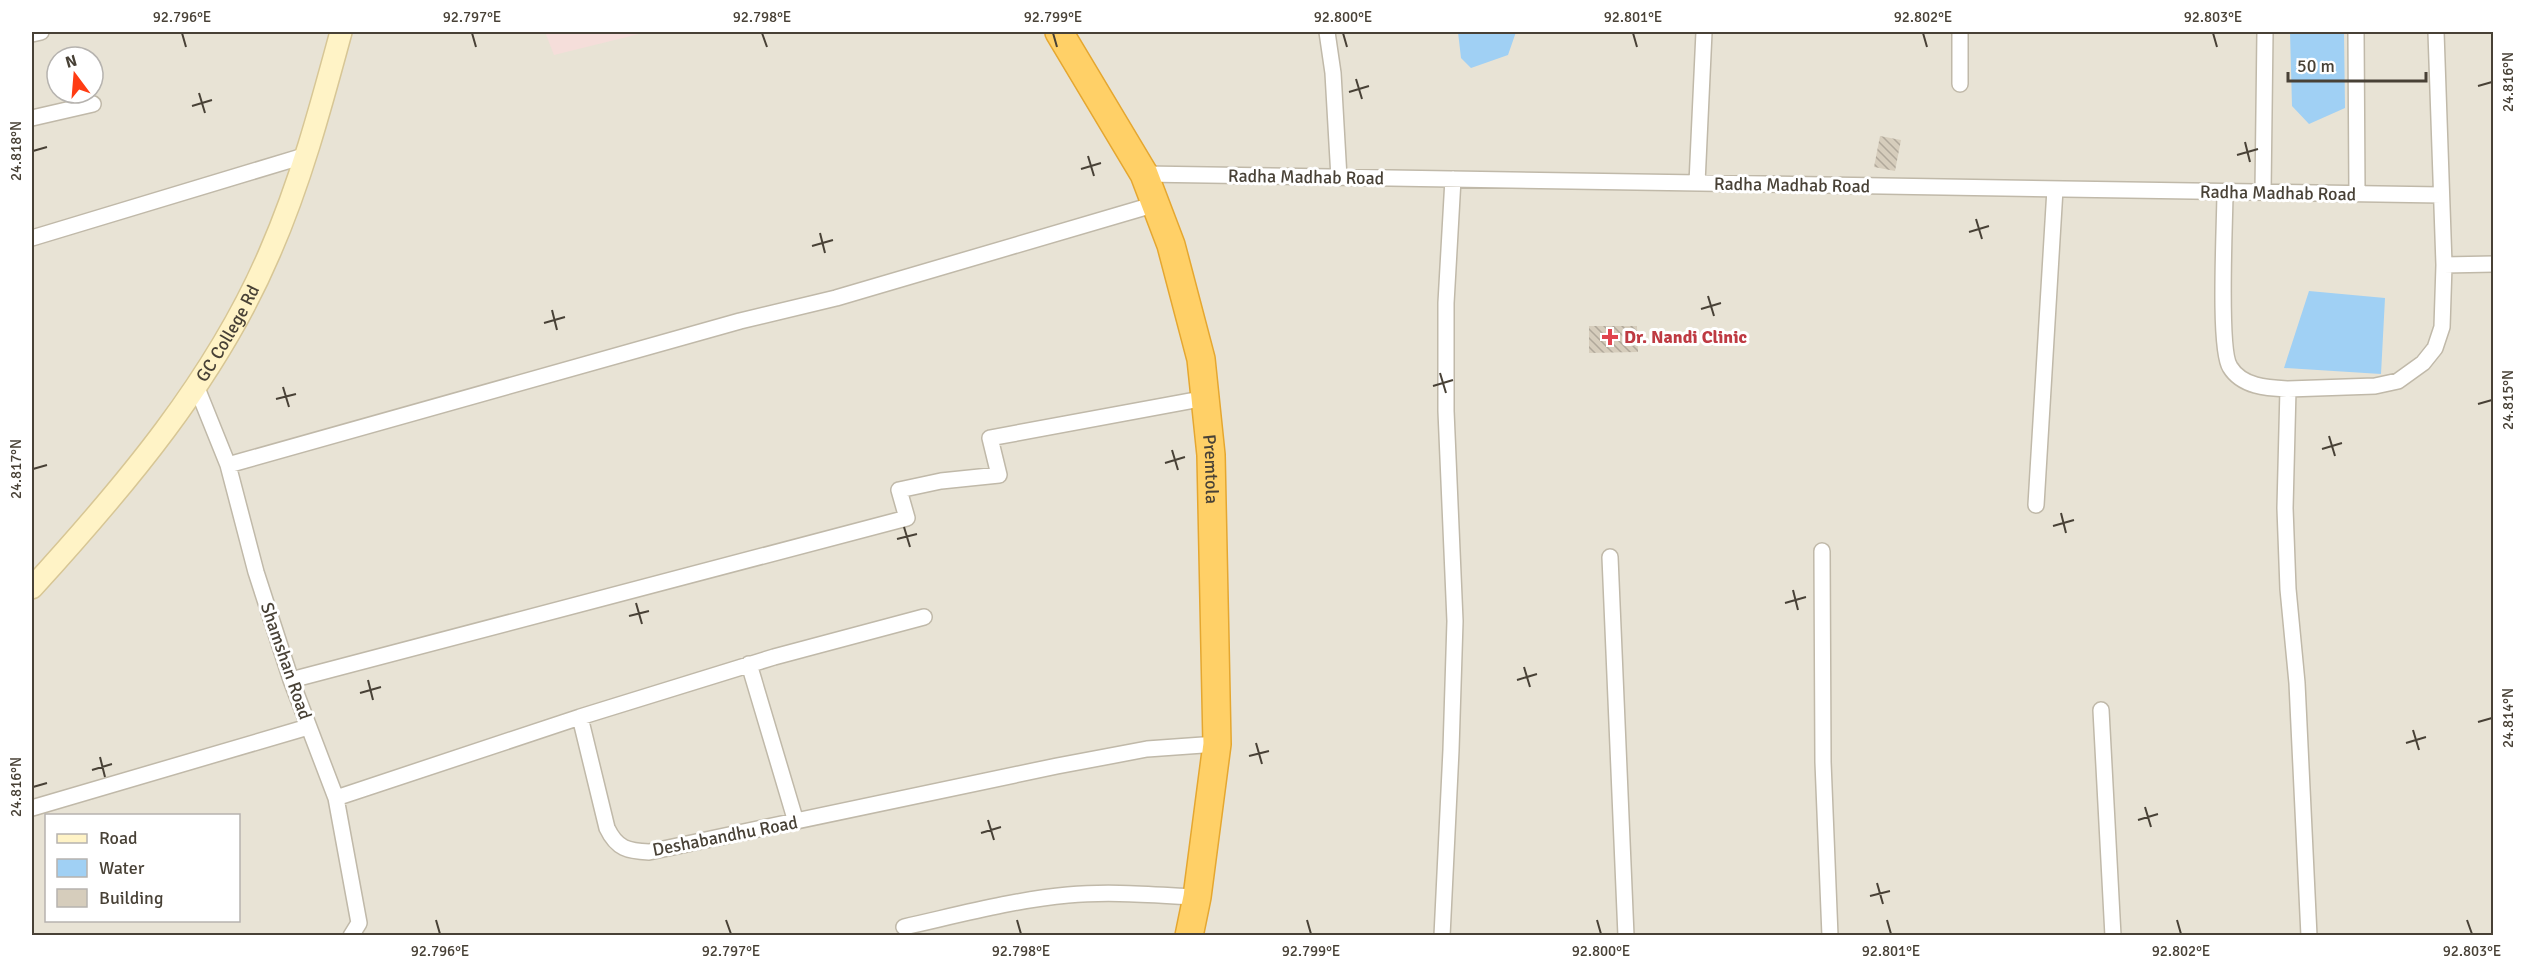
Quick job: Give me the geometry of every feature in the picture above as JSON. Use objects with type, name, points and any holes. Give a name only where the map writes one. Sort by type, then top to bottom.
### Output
[{"type":"highway","name":"Premtola","points":[[1059,32],[1144,174],[1171,245],[1201,359],[1206,398],[1214,556],[1217,744],[1197,897],[1189,936]]},
{"type":"main road","name":"GC College Rd","points":[[32,588],[92,523],[197,388],[226,339],[270,253],[307,155],[341,32]]},
{"type":"street","points":[[32,34],[41,32]]},
{"type":"street","points":[[1327,32],[1333,73],[1339,177]]},
{"type":"street","points":[[1698,183],[1704,32]]},
{"type":"street","points":[[1960,32],[1960,84]]},
{"type":"street","points":[[2263,192],[2265,32]]},
{"type":"street","points":[[2356,32],[2357,194]]},
{"type":"street","points":[[2225,192],[2226,355],[2229,367],[2238,377],[2249,383],[2288,389],[2375,386],[2398,381],[2423,363],[2436,348],[2442,327],[2444,265],[2436,32]]},
{"type":"street","points":[[32,118],[89,105]]},
{"type":"street","points":[[32,238],[307,155]]},
{"type":"street","name":"Radha Madhab Road","points":[[1144,174],[2441,195]]},
{"type":"street","points":[[1442,936],[1455,621],[1446,411],[1446,303],[1453,179]]},
{"type":"street","points":[[2036,505],[2055,189]]},
{"type":"street","points":[[228,465],[740,321],[836,298],[1156,204]]},
{"type":"street","points":[[2444,265],[2493,264]]},
{"type":"street","name":"Shamshan Road","points":[[197,388],[228,465],[256,572],[291,680],[336,798],[359,923],[351,936]]},
{"type":"street","points":[[2288,389],[2285,508],[2297,683],[2309,936]]},
{"type":"street","points":[[291,680],[908,518],[899,490],[940,481],[999,475],[990,438],[1206,398]]},
{"type":"street","points":[[1822,551],[1823,762],[1830,936]]},
{"type":"street","points":[[1610,557],[1626,936]]},
{"type":"street","points":[[336,798],[580,717],[750,664],[924,617]]},
{"type":"street","points":[[750,664],[796,822]]},
{"type":"street","points":[[2102,710],[2113,936]]},
{"type":"street","name":"Deshabandhu Road","points":[[580,717],[608,828],[619,847],[630,851],[649,852],[1147,749],[1217,744]]},
{"type":"street","points":[[32,808],[308,727]]},
{"type":"street","points":[[904,927],[985,909],[1068,895],[1115,893],[1197,897]]},
{"type":"shaded area","points":[[32,32],[2493,32],[2493,935],[32,935]]},
{"type":"shaded area","points":[[545,32],[647,32],[554,55]]},
{"type":"water","points":[[1458,32],[1516,32],[1508,55],[1471,68],[1461,58]]},
{"type":"water","points":[[2290,32],[2344,32],[2345,108],[2309,124],[2292,106]]},
{"type":"water","points":[[2309,291],[2385,298],[2381,374],[2284,368]]},
{"type":"building","points":[[1880,136],[1901,140],[1895,171],[1874,167]]},
{"type":"building","points":[[1589,326],[1637,326],[1638,352],[1589,353]]},
{"type":"place","name":"Dr. Nandi Clinic","points":[[1610,337]]}]
